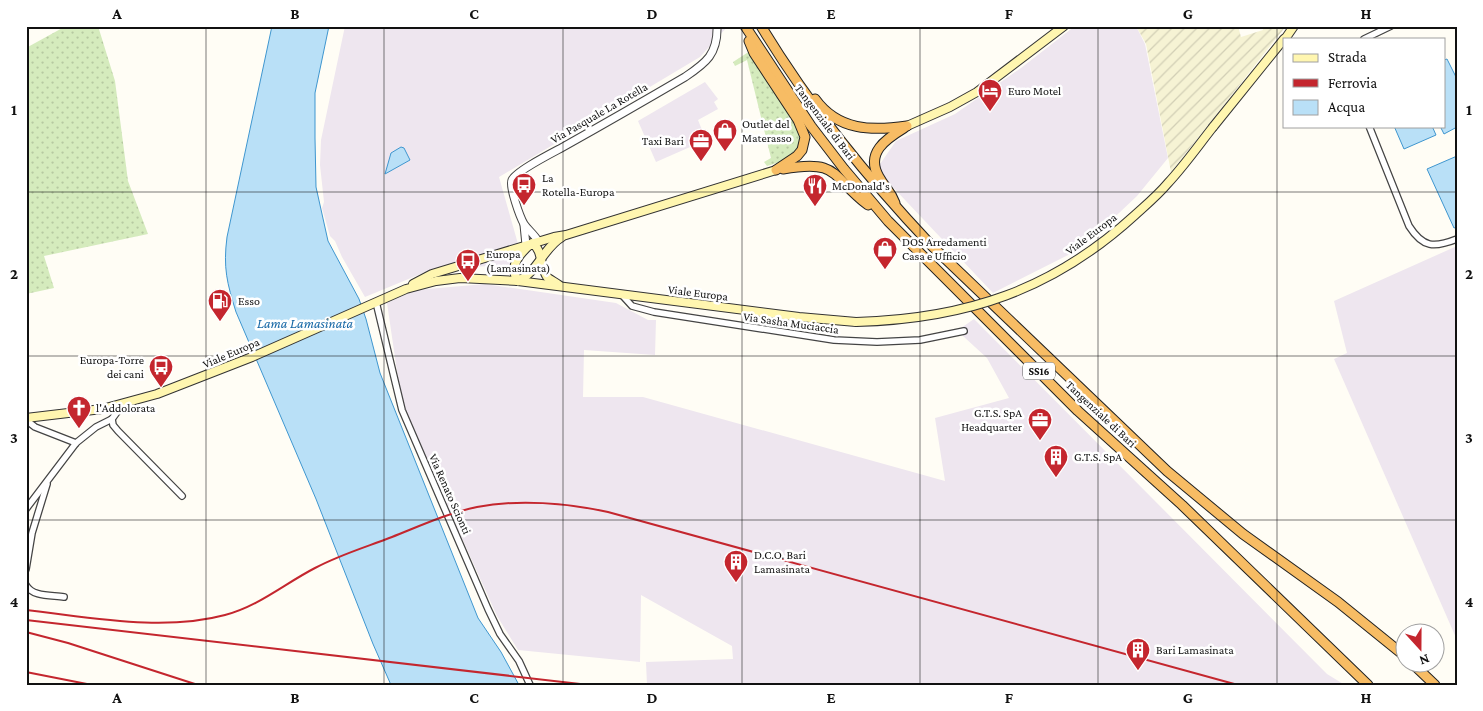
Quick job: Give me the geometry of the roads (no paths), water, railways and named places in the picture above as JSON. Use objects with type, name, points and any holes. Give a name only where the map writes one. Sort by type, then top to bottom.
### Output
[{"type":"highway","points":[[744,26],[754,53],[798,120],[805,137],[802,150],[797,156],[776,170]]},
{"type":"highway","name":"Tangenziale di Bari","points":[[744,26],[811,126],[888,221],[1078,412],[1182,505],[1368,685]]},
{"type":"highway","name":"Tangenziale di Bari","points":[[761,26],[791,73],[844,147],[897,208],[958,271],[1167,471],[1243,534],[1338,602],[1396,649]]},
{"type":"highway","points":[[791,73],[801,79],[818,104],[839,120],[856,127],[873,130],[908,126]]},
{"type":"highway","points":[[897,208],[891,192],[876,171],[875,156],[878,148],[884,141],[908,126]]},
{"type":"highway","points":[[776,170],[806,165],[820,166],[833,171],[864,202],[888,221]]},
{"type":"highway","points":[[1423,674],[1435,685]]},
{"type":"main road","points":[[908,126],[950,107],[977,92],[1064,26]]},
{"type":"main road","name":"Viale Europa","points":[[1285,38],[1294,26]]},
{"type":"main road","name":"Viale Europa","points":[[26,419],[123,404],[192,381],[252,357],[406,289],[436,281],[460,278],[518,281],[799,317],[856,322],[890,321],[954,312],[984,304],[1034,285],[1088,254],[1115,233],[1167,185],[1283,40]]},
{"type":"main road","points":[[406,289],[432,274],[776,170]]},
{"type":"main road","points":[[532,243],[520,253],[516,260],[514,275],[518,281],[529,275],[555,241],[566,235]]},
{"type":"main road","points":[[532,243],[539,250],[548,277],[562,287]]},
{"type":"street","name":"Via Pasquale La Rotella","points":[[524,225],[511,187],[511,181],[515,176],[703,66],[715,47],[717,26]]},
{"type":"street","points":[[1366,38],[1390,26]]},
{"type":"street","points":[[1370,128],[1409,226],[1416,237],[1426,244],[1442,245],[1457,239]]},
{"type":"street","points":[[524,225],[532,243]]},
{"type":"street","points":[[524,225],[534,233],[532,243]]},
{"type":"street","name":"Via Sasha Muciaccia","points":[[622,295],[632,306],[654,312],[834,340],[877,342],[920,340],[964,331]]},
{"type":"street","name":"Via Renato Scionti","points":[[373,303],[402,410],[488,609],[500,634],[519,661],[530,685]]},
{"type":"street","points":[[26,509],[76,443],[96,427],[112,420],[123,404]]},
{"type":"street","points":[[26,419],[35,427],[76,443]]},
{"type":"street","points":[[112,420],[118,431],[182,496]]},
{"type":"street","points":[[26,569],[32,533],[48,481]]},
{"type":"street","points":[[26,585],[33,593],[64,597]]},
{"type":"water","name":"Lama Lamasinata","points":[[272,26],[329,26],[315,93],[316,187],[328,241],[359,299],[380,373],[478,618],[501,652],[519,685],[391,685],[316,499],[236,312],[227,275],[225,258],[227,237]]},
{"type":"water","points":[[1446,59],[1457,79],[1457,127],[1444,134],[1441,128],[1446,128]]},
{"type":"water","points":[[1395,128],[1433,128],[1436,135],[1404,149]]},
{"type":"water","points":[[401,147],[404,148],[410,160],[385,174],[391,153]]},
{"type":"water","points":[[1457,156],[1457,227],[1454,228],[1427,169]]},
{"type":"railway","points":[[26,610],[126,622],[151,623],[201,620],[225,615],[249,606],[324,563],[445,516],[477,507],[509,503],[543,503],[576,506],[608,512],[1238,685]]},
{"type":"railway","points":[[26,620],[589,685]]},
{"type":"railway","points":[[26,632],[68,643],[198,685]]},
{"type":"railway","points":[[26,672],[92,685]]},
{"type":"place","name":"Euro Motel","points":[[990,112]]},
{"type":"place","name":"Outlet del Materasso","points":[[725,152]]},
{"type":"place","name":"Taxi Bari","points":[[701,162]]},
{"type":"place","name":"La Rotella-Europa","points":[[524,206]]},
{"type":"place","name":"McDonald's","points":[[815,207]]},
{"type":"place","name":"DOS Arredamenti Casa e Ufficio","points":[[885,270]]},
{"type":"place","name":"Europa (Lamasinata)","points":[[468,282]]},
{"type":"place","name":"Esso","points":[[220,322]]},
{"type":"place","name":"Europa-Torre dei cani","points":[[161,388]]},
{"type":"place","name":"l'Addolorata","points":[[79,429]]},
{"type":"place","name":"G.T.S. SpA Headquarter","points":[[1040,441]]},
{"type":"place","name":"G.T.S. SpA","points":[[1056,478]]},
{"type":"place","name":"D.C.O. Bari Lamasinata","points":[[736,583]]},
{"type":"place","name":"Bari Lamasinata","points":[[1138,671]]}]
